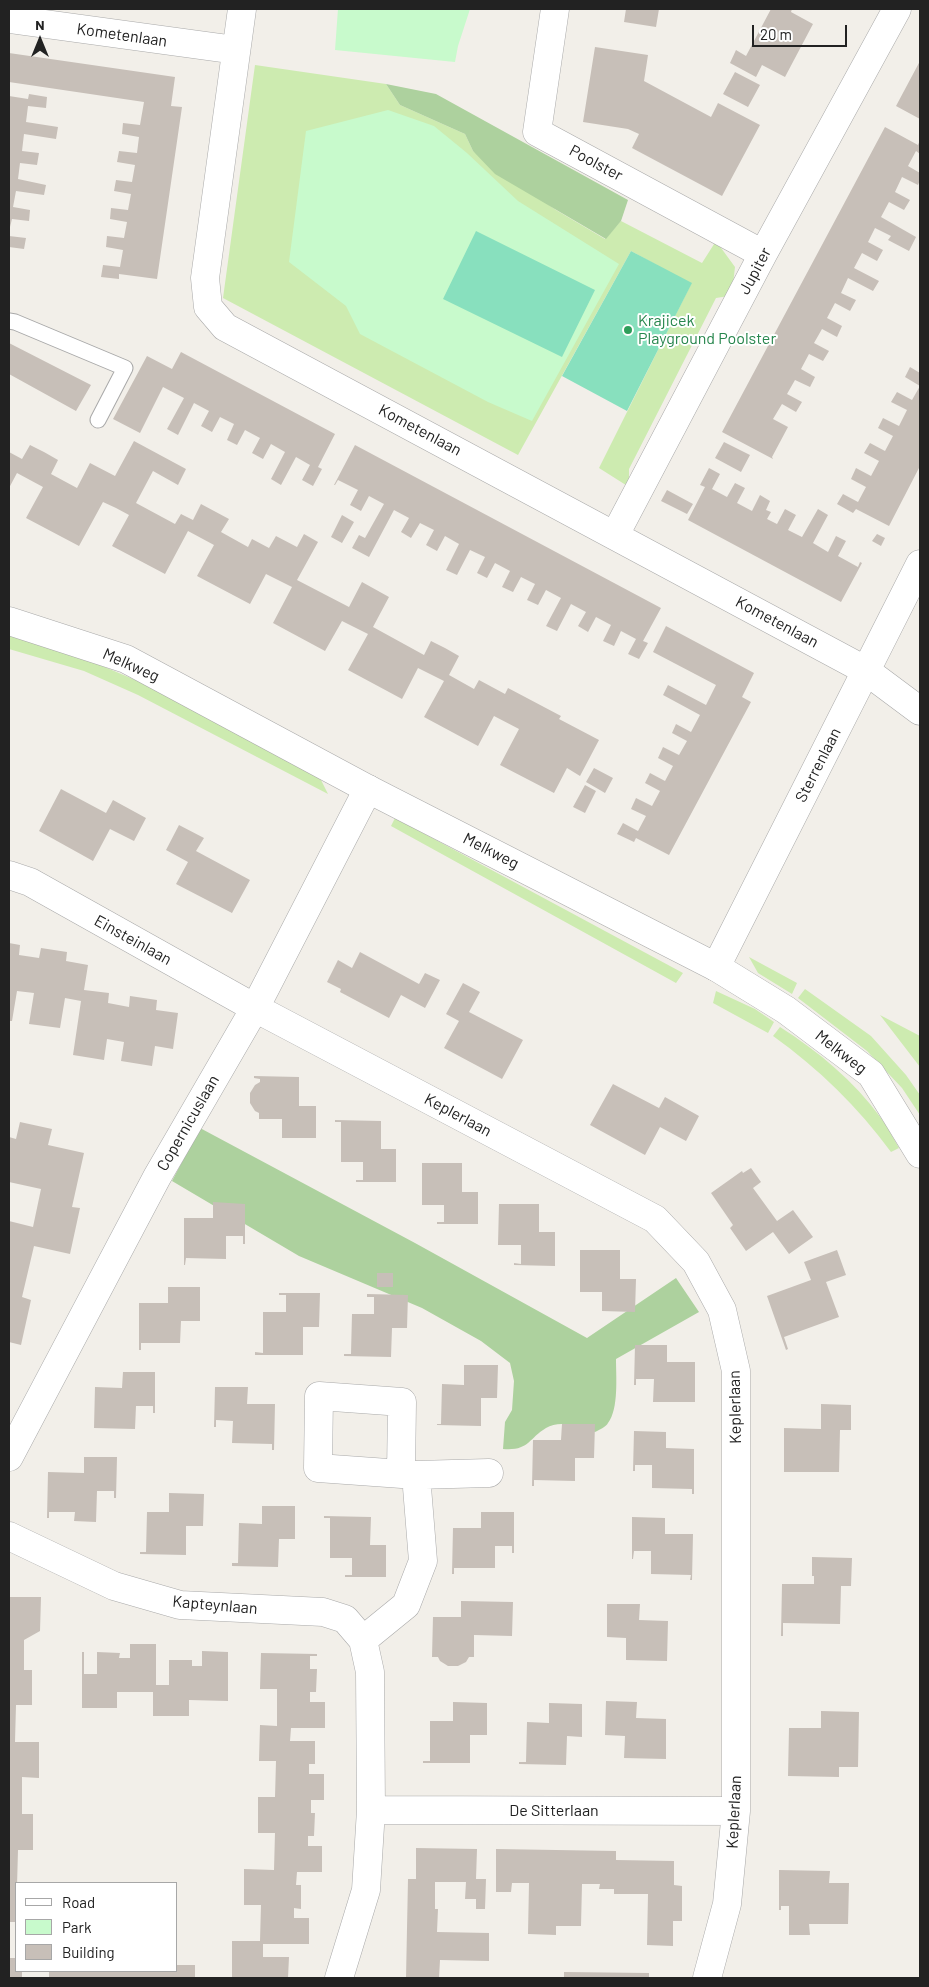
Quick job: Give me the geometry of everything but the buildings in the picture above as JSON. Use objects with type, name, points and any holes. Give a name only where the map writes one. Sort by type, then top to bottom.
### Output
[{"type":"street","name":"Kometenlaan","points":[[242,9],[205,278],[208,307],[225,327],[615,534],[865,670],[920,712]]},
{"type":"street","name":"Poolster","points":[[555,9],[537,132],[764,254]]},
{"type":"street","name":"Jupiter","points":[[615,534],[897,9]]},
{"type":"street","name":"Kometenlaan","points":[[9,19],[236,50]]},
{"type":"street","name":"Sterrenlaan","points":[[716,967],[920,564]]},
{"type":"street","name":"Melkweg","points":[[9,621],[126,659],[368,789],[716,967],[786,1010],[871,1074],[920,1154]]},
{"type":"street","name":"Copernicuslaan","points":[[9,1457],[157,1178],[255,1008],[368,789]]},
{"type":"street","name":"Einsteinlaan","points":[[9,875],[30,882],[255,1008]]},
{"type":"street","name":"Keplerlaan","points":[[255,1008],[656,1219],[696,1262],[722,1310],[736,1371],[736,1811],[727,1904],[707,1978]]},
{"type":"street","points":[[363,1640],[406,1605],[423,1561],[408,1475],[488,1473]]},
{"type":"street","name":"Kapteynlaan","points":[[9,1536],[114,1586],[180,1605],[323,1612],[345,1619],[363,1640],[370,1672],[372,1810],[366,1890],[339,1978]]},
{"type":"street","name":"De Sitterlaan","points":[[372,1810],[736,1811]]},
{"type":"lane","points":[[9,321],[125,368],[98,420]]},
{"type":"green space","points":[[338,9],[470,9],[455,62],[335,50]]},
{"type":"green space","points":[[255,65],[386,84],[400,105],[465,134],[473,151],[556,210],[605,239],[621,221],[702,263],[716,241],[735,267],[729,296],[716,298],[629,469],[629,487],[599,468],[691,284],[631,251],[518,455],[223,298]]},
{"type":"green space","points":[[386,84],[436,94],[628,200],[621,221],[606,239],[495,174],[473,151],[465,134],[400,105]]},
{"type":"green space","points":[[388,110],[434,126],[467,153],[518,201],[619,264],[532,421],[488,402],[360,334],[346,306],[289,262],[306,131]]},
{"type":"green space","points":[[476,231],[595,290],[562,357],[443,299]]},
{"type":"green space","name":"Krajicek Playground Poolster","points":[[631,251],[692,283],[627,411],[562,376]]},
{"type":"green space","points":[[9,635],[93,662],[147,685],[320,778],[328,794],[138,695],[84,671],[9,649]]},
{"type":"green space","points":[[395,818],[683,973],[676,983],[391,826]]},
{"type":"green space","points":[[749,957],[797,983],[792,994],[758,973]]},
{"type":"green space","points":[[805,989],[871,1036],[906,1075],[920,1095],[920,1115],[902,1088],[867,1051],[798,998]]},
{"type":"green space","points":[[716,991],[755,1009],[774,1022],[768,1033],[713,1003]]},
{"type":"green space","points":[[880,1015],[920,1036],[920,1067]]},
{"type":"green space","points":[[780,1027],[808,1046],[847,1079],[881,1118],[899,1148],[891,1152],[851,1104],[822,1075],[773,1036]]},
{"type":"green space","points":[[200,1128],[587,1338],[676,1278],[699,1312],[616,1359],[614,1409],[612,1417],[604,1427],[595,1432],[564,1424],[552,1425],[523,1446],[503,1449],[505,1422],[512,1410],[514,1381],[510,1363],[481,1341],[422,1308],[299,1256],[172,1181]]},
{"type":"place","name":"Krajicek Playground Poolster","points":[[628,330]]}]
